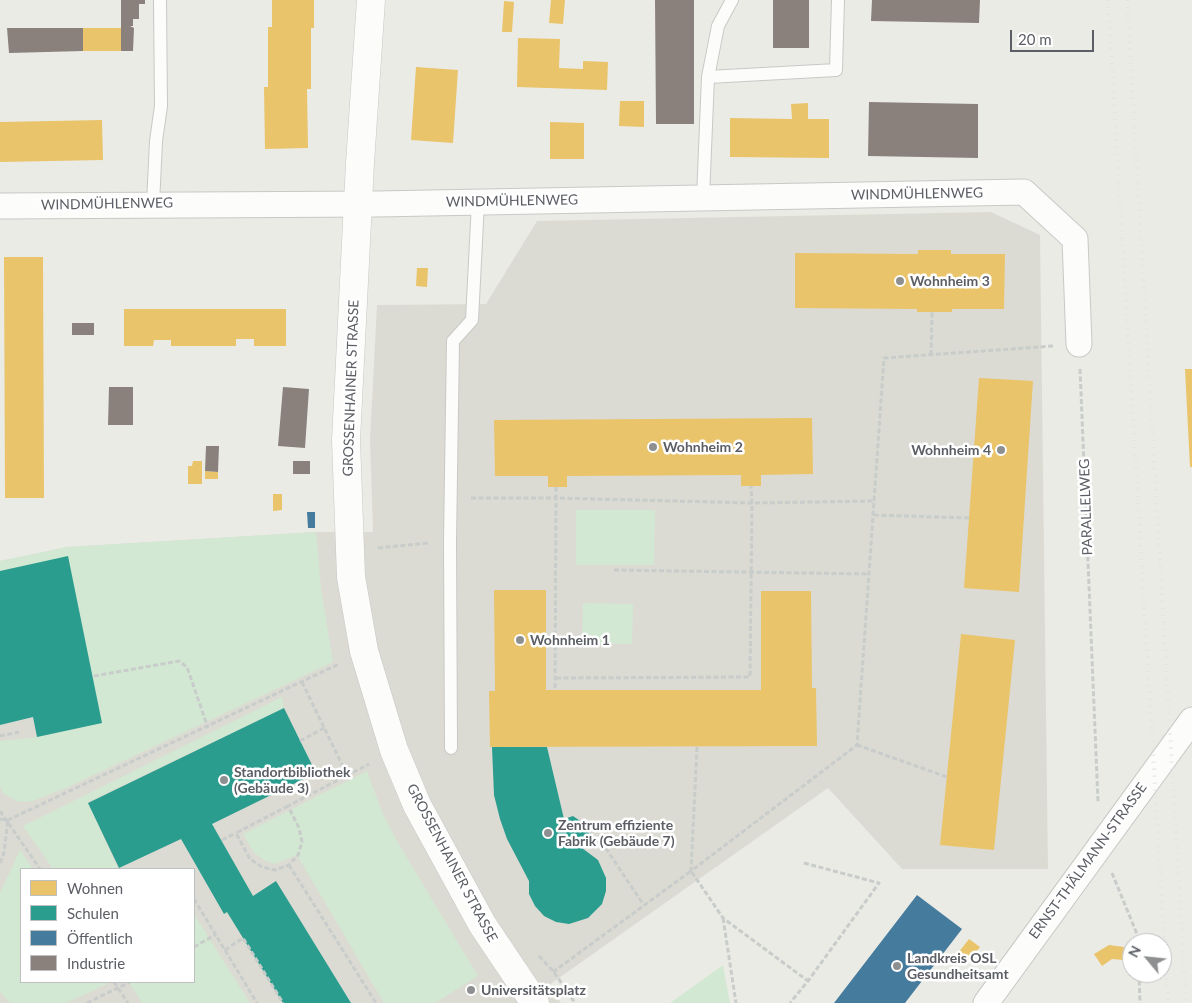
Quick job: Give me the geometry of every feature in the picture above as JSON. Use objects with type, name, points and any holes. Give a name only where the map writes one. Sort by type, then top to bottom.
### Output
[{"type":"main road","name":"GROSSENHAINER STRASSE","points":[[371,0],[346,440],[351,577],[364,652],[394,750],[417,805],[473,907],[530,997]]},
{"type":"street","name":"WINDMÜHLENWEG","points":[[0,206],[478,202],[1024,192],[1075,239],[1079,344]]},
{"type":"street","name":"ERNST-THÄLMANN-STRASSE","points":[[986,1003],[1192,720]]},
{"type":"lane","points":[[153,204],[156,141],[161,106],[160,0]]},
{"type":"lane","points":[[703,198],[708,77],[718,26],[732,0]]},
{"type":"lane","points":[[708,77],[836,70],[838,0]]},
{"type":"lane","points":[[451,748],[450,498],[453,341],[472,320],[478,202]]},
{"type":"path","points":[[931,355],[932,312]]},
{"type":"path","points":[[530,997],[554,972],[857,745],[884,358],[1079,344]]},
{"type":"path","name":"PARALLELWEG","points":[[1079,344],[1100,844],[1137,933]]},
{"type":"path","points":[[556,678],[750,677],[751,486]]},
{"type":"path","points":[[555,690],[556,487]]},
{"type":"path","points":[[450,498],[752,502],[875,501]]},
{"type":"path","points":[[874,515],[970,518]]},
{"type":"path","points":[[375,548],[450,541]]},
{"type":"path","points":[[614,570],[870,574]]},
{"type":"path","points":[[0,819],[8,820],[208,728],[364,652]]},
{"type":"path","points":[[94,676],[179,661],[187,667],[208,728]]},
{"type":"path","points":[[302,682],[347,775]]},
{"type":"path","points":[[300,741],[324,728]]},
{"type":"path","points":[[0,736],[19,732]]},
{"type":"path","points":[[857,745],[947,777]]},
{"type":"path","points":[[697,746],[691,871],[723,918],[808,981]]},
{"type":"path","points":[[222,840],[394,750]]},
{"type":"path","points":[[236,833],[250,859],[262,867],[274,870],[289,865],[298,855],[302,842],[299,828],[288,806]]},
{"type":"path","points":[[0,811],[39,868]]},
{"type":"path","points":[[0,863],[4,853],[8,820]]},
{"type":"path","points":[[592,829],[588,837],[605,848],[643,904]]},
{"type":"path","points":[[790,1003],[879,883],[804,863]]},
{"type":"path","points":[[289,865],[376,1003]]},
{"type":"path","points":[[195,901],[257,1003]]},
{"type":"path","points":[[723,918],[736,1003]]},
{"type":"path","points":[[195,946],[216,935]]},
{"type":"path","points":[[224,950],[243,938],[283,1003]]},
{"type":"path","points":[[534,950],[554,972],[575,1003]]},
{"type":"path","points":[[115,983],[128,1003]]},
{"type":"path","points":[[87,1003],[128,983]]},
{"type":"path","points":[[1139,983],[1140,1003]]},
{"type":"shaded area","points":[[991,212],[1040,235],[1048,869],[902,869],[828,788],[549,985],[561,1003],[0,1003],[0,561],[67,547],[316,532],[373,532],[370,440],[377,305],[486,304],[537,221]]},
{"type":"green space","points":[[576,510],[655,510],[654,565],[576,565]]},
{"type":"green space","points":[[316,532],[321,589],[333,662],[68,787],[33,801],[19,802],[4,794],[0,786],[0,741],[37,737],[102,723],[68,557],[0,571],[0,561],[67,547]]},
{"type":"green space","points":[[583,603],[633,604],[632,644],[582,643]]},
{"type":"green space","points":[[282,697],[284,708],[88,802],[118,868],[52,868],[23,826]]},
{"type":"green space","points":[[367,771],[382,812],[397,841],[478,976],[435,1003],[384,1003],[297,855],[275,864],[266,861],[254,853],[243,834]]},
{"type":"green space","points":[[20,850],[32,868],[20,868],[20,983],[107,984],[66,1003],[10,1003],[0,992],[0,893]]},
{"type":"green space","points":[[195,916],[250,1003],[142,1003],[130,983],[195,983]]},
{"type":"green space","points":[[723,965],[730,1003],[670,1003]]},
{"type":"building: Wohnen","points":[[272,0],[314,0],[314,28],[311,28],[311,89],[307,89],[308,148],[265,149],[264,87],[268,87],[268,27],[272,27]]},
{"type":"building: Wohnen","points":[[551,0],[565,0],[563,24],[549,23]]},
{"type":"building: Wohnen","points":[[504,1],[514,2],[512,32],[502,32]]},
{"type":"building: Wohnen","points":[[83,28],[121,28],[121,51],[83,51]]},
{"type":"building: Wohnen","points":[[518,38],[560,39],[559,68],[583,69],[583,61],[608,62],[607,90],[517,87]]},
{"type":"building: Wohnen","points":[[416,67],[458,70],[453,143],[411,140]]},
{"type":"building: Wohnen","points":[[620,101],[644,101],[644,127],[619,126]]},
{"type":"building: Wohnen","points":[[808,103],[808,119],[829,119],[829,158],[730,157],[730,118],[792,119],[791,104]]},
{"type":"building: Wohnen","points":[[102,120],[103,160],[0,162],[0,122]]},
{"type":"building: Wohnen","points":[[550,122],[584,123],[584,159],[550,159]]},
{"type":"building: Wohnen","name":"Wohnheim 3","points":[[918,250],[951,250],[951,254],[1005,254],[1004,309],[952,309],[952,312],[917,312],[917,309],[795,308],[795,253],[918,254]]},
{"type":"building: Wohnen","points":[[4,257],[43,257],[44,498],[5,498]]},
{"type":"building: Wohnen","points":[[417,268],[428,268],[427,287],[416,286]]},
{"type":"building: Wohnen","points":[[124,309],[286,309],[286,346],[254,346],[254,339],[236,339],[236,346],[171,346],[171,340],[154,340],[153,346],[124,346]]},
{"type":"building: Wohnen","points":[[1185,369],[1192,369],[1192,467],[1190,467]]},
{"type":"building: Wohnen","name":"Wohnheim 4","points":[[979,378],[1033,381],[1019,592],[964,588]]},
{"type":"building: Wohnen","name":"Wohnheim 2","points":[[812,418],[813,474],[761,475],[761,486],[741,486],[741,475],[567,476],[567,487],[548,487],[548,476],[495,476],[494,420]]},
{"type":"building: Wohnen","points":[[193,461],[202,461],[202,484],[188,484],[188,466],[192,466]]},
{"type":"building: Wohnen","points":[[205,471],[218,472],[218,479],[205,479]]},
{"type":"building: Wohnen","points":[[273,494],[282,494],[282,510],[273,511]]},
{"type":"building: Wohnen","name":"Wohnheim 1","points":[[494,590],[546,590],[546,690],[761,690],[761,591],[811,591],[812,688],[816,688],[817,746],[490,747],[489,691],[495,691]]},
{"type":"building: Wohnen","points":[[961,634],[1015,640],[994,850],[940,845]]},
{"type":"building: Wohnen","points":[[969,939],[980,947],[969,961],[958,953]]},
{"type":"building: Wohnen","points":[[1109,945],[1122,947],[1122,960],[1112,959],[1102,966],[1094,954]]},
{"type":"building: Schulen","points":[[68,556],[102,723],[37,737],[33,717],[0,725],[0,571]]},
{"type":"building: Schulen","points":[[284,708],[316,773],[212,824],[253,896],[276,881],[351,1003],[283,1003],[227,912],[224,914],[181,839],[119,868],[88,803]]},
{"type":"building: Schulen","name":"Zentrum effiziente Fabrik (Gebäude 7)","points":[[492,747],[547,747],[564,819],[573,816],[592,829],[582,848],[598,860],[606,878],[606,891],[602,904],[588,918],[569,924],[556,922],[544,916],[535,906],[529,894],[529,881],[507,839],[500,819],[494,795]]},
{"type":"building: Öffentlich","points":[[307,512],[315,512],[315,528],[308,528]]},
{"type":"building: Öffentlich","name":"Landkreis OSL Gesundheitsamt","points":[[917,895],[962,929],[905,1003],[834,1003]]},
{"type":"building: Industrie","points":[[121,0],[145,0],[145,4],[139,4],[139,19],[133,19],[133,26],[130,26],[134,28],[133,51],[121,51]]},
{"type":"building: Industrie","points":[[655,0],[694,0],[694,124],[656,124]]},
{"type":"building: Industrie","points":[[773,0],[809,0],[809,48],[773,48]]},
{"type":"building: Industrie","points":[[872,0],[980,0],[979,23],[871,21]]},
{"type":"building: Industrie","points":[[7,28],[83,28],[83,51],[9,53]]},
{"type":"building: Industrie","points":[[869,102],[978,104],[978,158],[868,156]]},
{"type":"building: Industrie","points":[[72,323],[94,323],[94,335],[72,335]]},
{"type":"building: Industrie","points":[[109,387],[133,387],[133,425],[108,425]]},
{"type":"building: Industrie","points":[[283,387],[309,389],[305,448],[278,446]]},
{"type":"building: Industrie","points":[[206,446],[219,446],[218,472],[205,471]]},
{"type":"building: Industrie","points":[[293,461],[310,461],[310,474],[293,474]]},
{"type":"railway","points":[[1108,0],[1168,1003]]},
{"type":"railway","points":[[1127,0],[1186,1003]]},
{"type":"place","name":"Wohnheim 3","points":[[900,281]]},
{"type":"place","name":"Wohnheim 2","points":[[653,447]]},
{"type":"place","name":"Wohnheim 4","points":[[1001,450]]},
{"type":"place","name":"Wohnheim 1","points":[[520,640]]},
{"type":"place","name":"Standortbibliothek (Gebäude 3)","points":[[224,780]]},
{"type":"place","name":"Zentrum effiziente Fabrik (Gebäude 7)","points":[[548,833]]},
{"type":"place","name":"Landkreis OSL Gesundheitsamt","points":[[897,966]]},
{"type":"place","name":"Universitätsplatz","points":[[471,990]]}]
